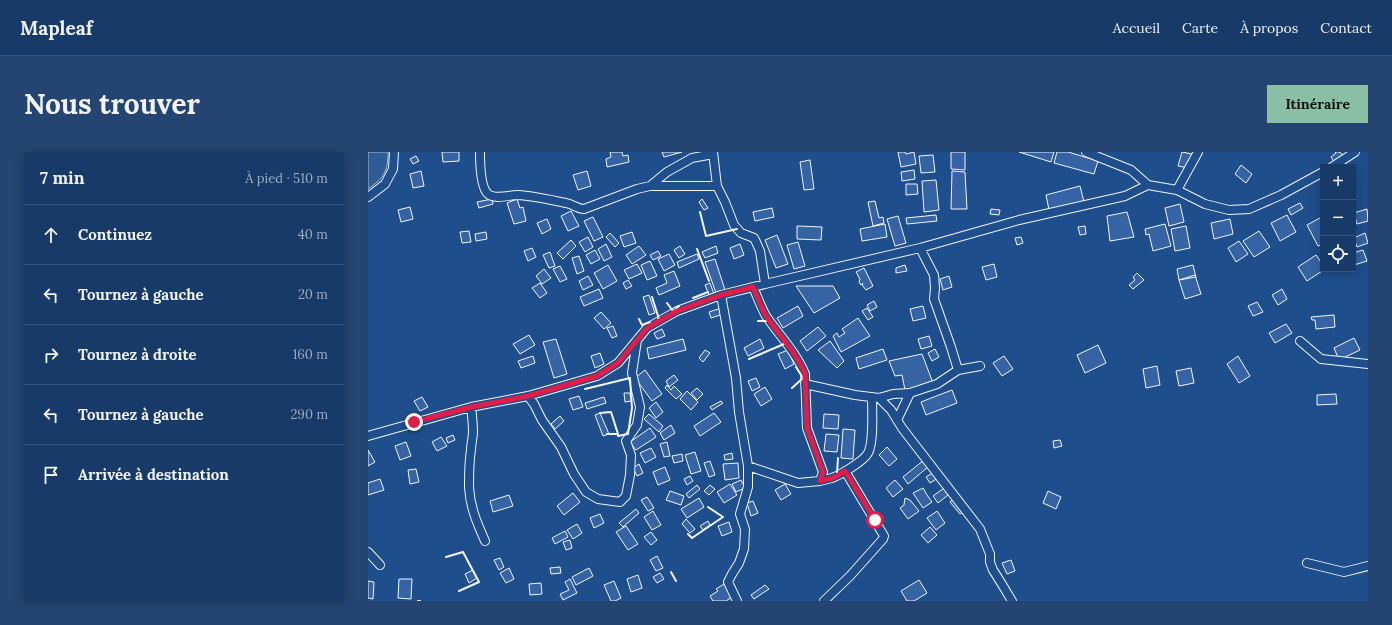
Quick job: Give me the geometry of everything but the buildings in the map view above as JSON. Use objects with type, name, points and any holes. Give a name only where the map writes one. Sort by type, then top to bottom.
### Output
[{"type":"street","points":[[368,197],[385,184],[393,169],[394,152]]},
{"type":"street","points":[[480,152],[483,186],[490,196],[530,196],[569,203],[579,209],[584,209],[637,189],[650,186],[717,186]]},
{"type":"street","points":[[1086,152],[1131,170],[1148,185],[1177,190],[1205,204],[1229,210],[1249,209],[1281,195],[1320,174]]},
{"type":"street","points":[[1177,190],[1198,152]]},
{"type":"street","points":[[1337,164],[1355,152]]},
{"type":"street","points":[[650,186],[667,172],[692,158],[713,153],[717,186],[734,225],[741,233],[754,238],[756,242],[760,252],[765,284]]},
{"type":"street","points":[[368,436],[471,407],[528,396],[597,376],[618,363],[647,328],[677,311],[721,295],[920,248],[1019,220],[1125,196],[1148,185]]},
{"type":"street","points":[[920,248],[934,275],[934,299],[958,370]]},
{"type":"street","points":[[753,287],[765,314],[802,366],[805,374],[807,428],[823,472],[820,481]]},
{"type":"street","points":[[721,295],[736,378],[739,412],[748,466],[748,487],[740,514],[745,529],[744,549],[728,582],[737,601]]},
{"type":"street","points":[[528,396],[586,492],[598,499],[620,502],[626,496],[630,475],[631,455],[626,441],[637,425],[640,407],[632,373],[637,340]]},
{"type":"street","points":[[1300,341],[1321,359],[1368,364]]},
{"type":"street","points":[[805,384],[855,395],[876,397],[910,393],[937,384],[958,370],[980,366]]},
{"type":"street","points":[[897,420],[910,393]]},
{"type":"street","points":[[748,466],[798,483],[833,478],[868,454],[871,445],[876,397]]},
{"type":"street","points":[[876,397],[891,410],[902,428],[980,529],[990,554],[990,562],[993,570],[1012,601]]},
{"type":"street","points":[[471,407],[474,434],[470,451],[470,502],[474,517],[484,541]]},
{"type":"street","points":[[824,601],[850,576],[884,536],[845,471]]},
{"type":"street","points":[[368,552],[380,565]]},
{"type":"street","points":[[1307,564],[1344,572],[1368,566]]},
{"type":"shaded area","points":[[368,152],[388,152],[387,165],[384,174],[368,189]]},
{"type":"wall","points":[[700,212],[706,236],[737,229]]},
{"type":"wall","points":[[697,249],[709,281]]},
{"type":"wall","points":[[693,298],[708,292]]},
{"type":"wall","points":[[652,297],[658,319]]},
{"type":"wall","points":[[667,303],[673,311],[679,306]]},
{"type":"wall","points":[[639,319],[642,325],[650,322]]},
{"type":"wall","points":[[758,321],[768,321]]},
{"type":"wall","points":[[749,359],[784,343]]},
{"type":"wall","points":[[792,388],[803,378],[796,367]]},
{"type":"wall","points":[[585,389],[630,378],[632,408],[628,434],[618,436],[618,434],[607,434]]},
{"type":"wall","points":[[600,413],[611,412],[618,434]]},
{"type":"wall","points":[[837,473],[838,458]]},
{"type":"wall","points":[[688,534],[692,538],[723,517],[708,507]]},
{"type":"wall","points":[[446,557],[463,552],[479,582],[459,591]]},
{"type":"wall","points":[[671,572],[676,581]]},
{"type":"route","points":[[414,422],[471,407],[528,396],[597,376],[618,363],[647,328],[677,311],[721,295],[753,287],[765,314],[778,330],[802,366],[805,374],[807,428],[823,472],[820,481],[833,478],[845,471],[875,520]]}]
